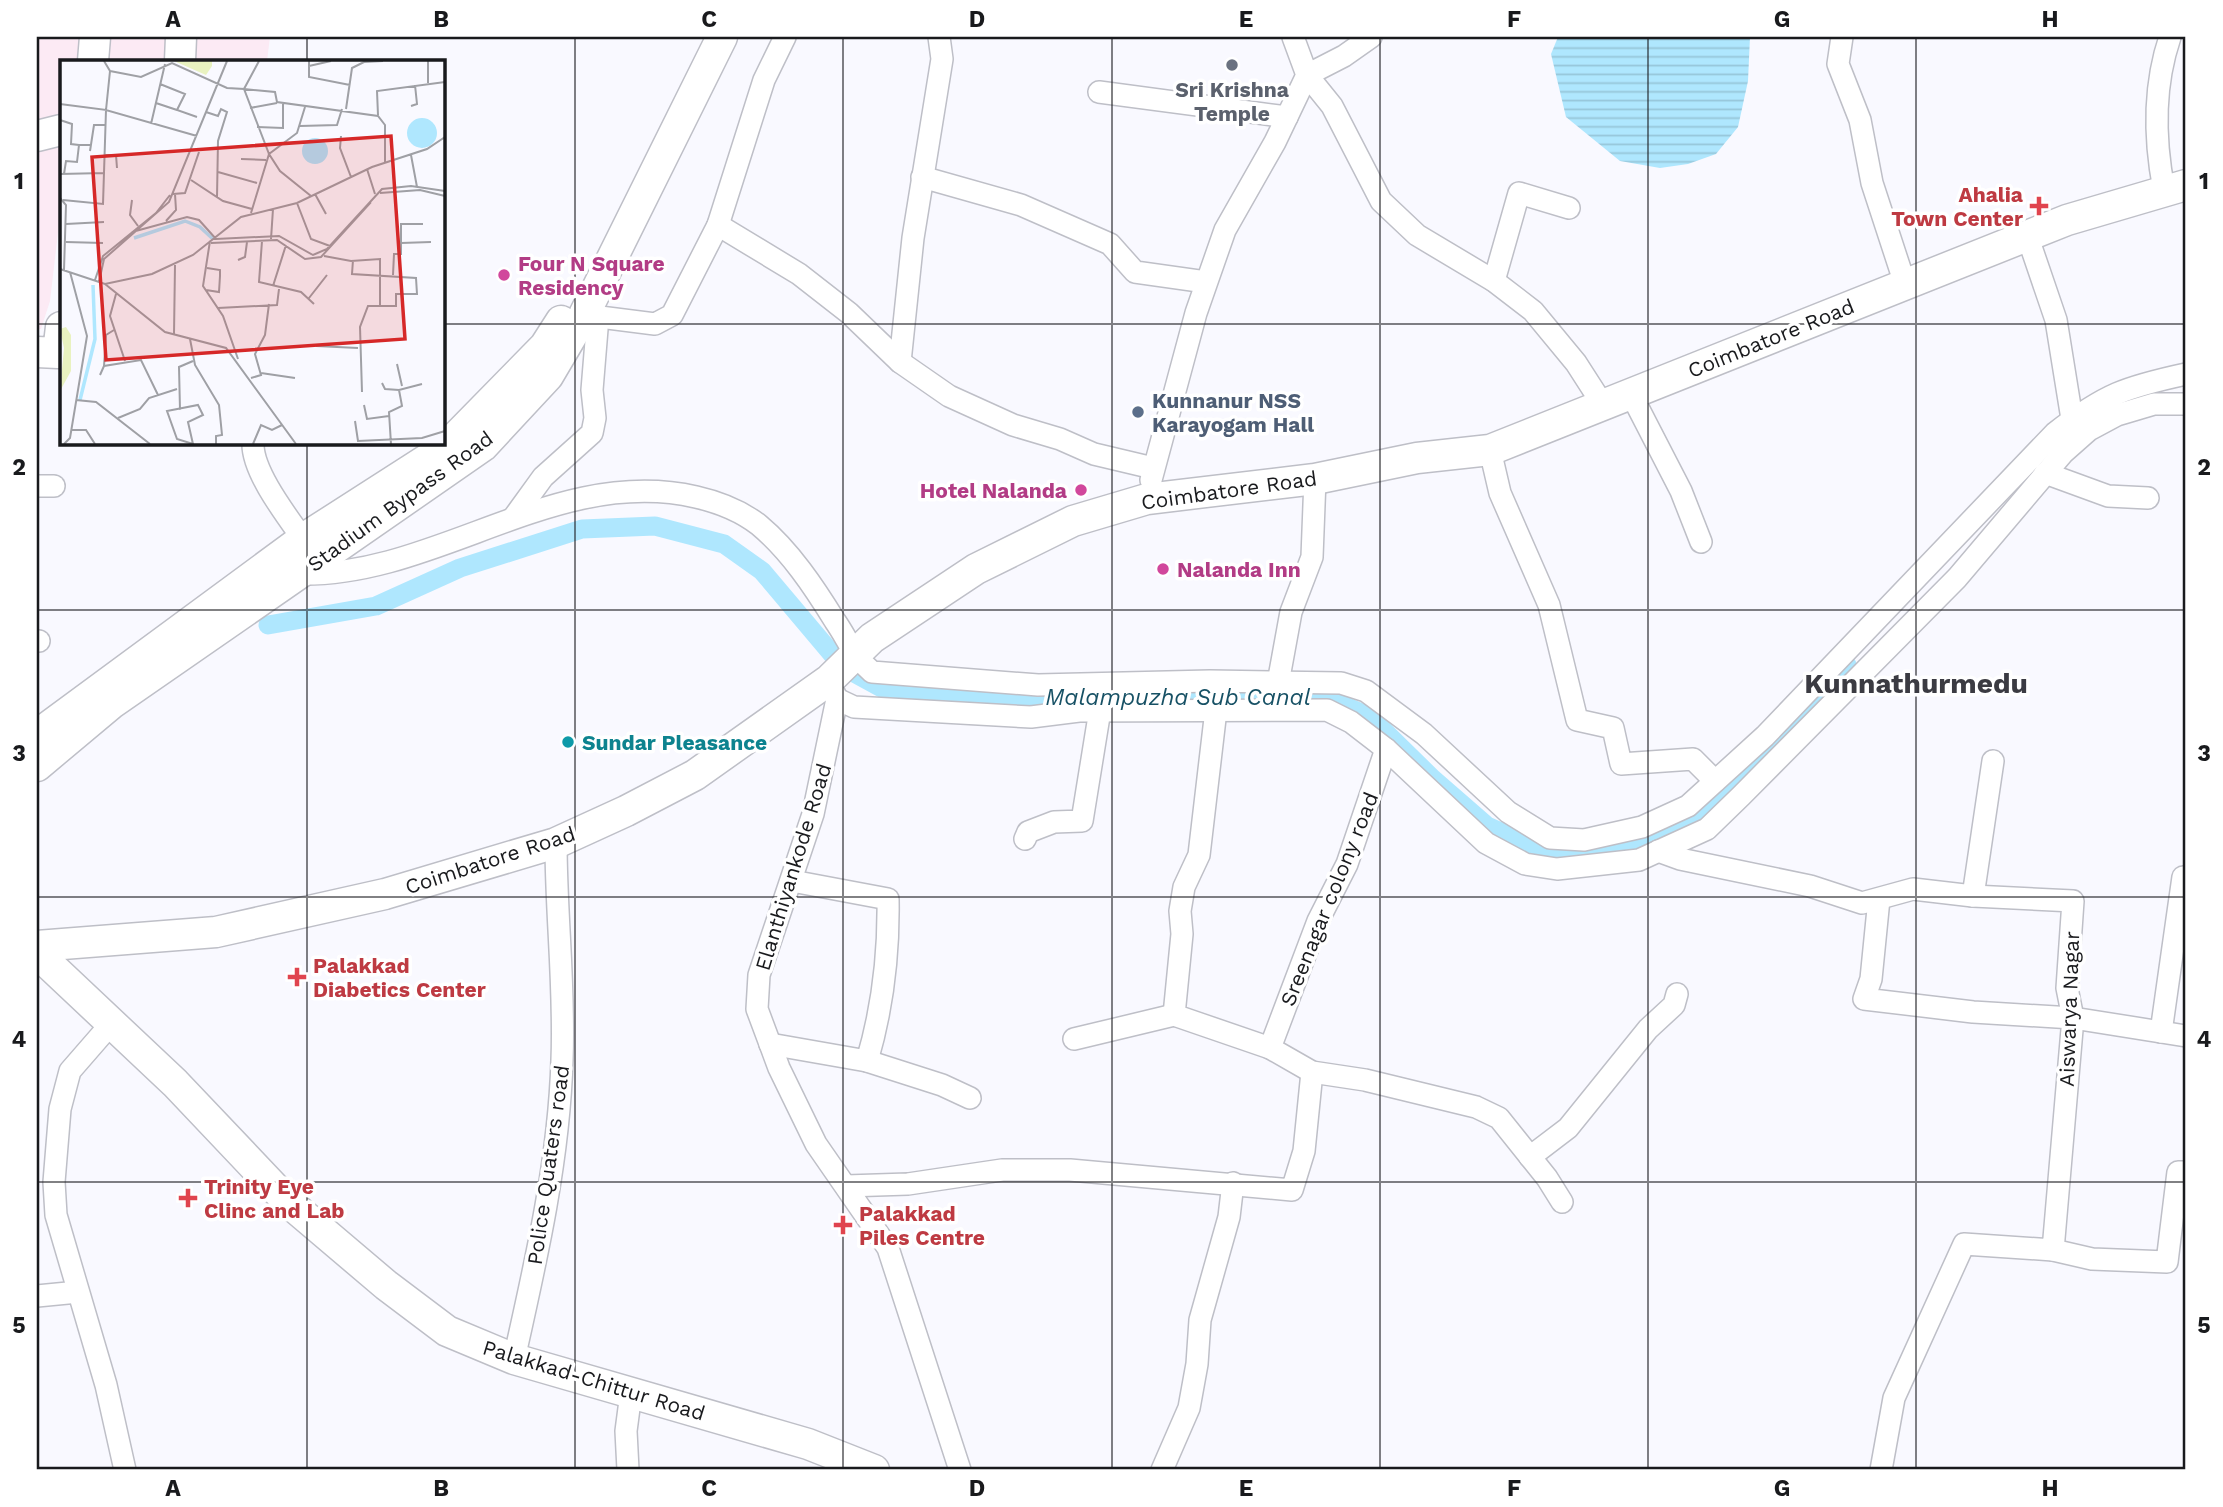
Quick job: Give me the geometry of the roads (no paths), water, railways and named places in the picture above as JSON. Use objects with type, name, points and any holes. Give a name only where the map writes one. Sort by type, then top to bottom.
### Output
[{"type":"main road","points":[[93,60],[95,37]]},
{"type":"main road","points":[[180,60],[181,37]]},
{"type":"main road","name":"Stadium Bypass Road","points":[[37,735],[303,539],[445,448],[545,346],[567,313],[701,37]]},
{"type":"main road","name":"Stadium Bypass Road","points":[[37,766],[111,704],[483,446],[548,376],[591,316],[722,37]]},
{"type":"main road","points":[[37,136],[60,130]]},
{"type":"main road","name":"Coimbatore Road","points":[[37,946],[216,932],[385,894],[556,843],[695,775],[833,690],[855,657],[872,638],[976,569],[1073,521],[1147,499],[1315,479],[1416,458],[1490,450],[2027,235],[2175,188]]},
{"type":"main road","points":[[37,352],[58,353],[60,336]]},
{"type":"main road","name":"Palakkad-Chittur Road","points":[[37,954],[175,1083],[287,1201],[386,1285],[447,1332],[514,1359],[808,1444],[874,1470]]},
{"type":"street","points":[[514,517],[543,477],[592,433],[596,418],[591,316],[655,324],[672,315],[718,225],[764,80],[785,37]]},
{"type":"street","points":[[900,362],[922,177],[942,59],[939,37]]},
{"type":"street","points":[[1293,37],[1307,75],[1332,106],[1381,201],[1417,235],[1494,281],[1533,311],[1576,363],[1603,405]]},
{"type":"street","points":[[1147,499],[1153,468],[1206,282],[1225,230],[1307,75],[1344,56],[1371,37]]},
{"type":"street","points":[[1842,37],[1838,64],[1860,120],[1872,183],[1905,284]]},
{"type":"street","points":[[2171,37],[2160,66],[2156,124],[2175,188]]},
{"type":"street","points":[[1099,92],[1287,117]]},
{"type":"street","points":[[922,177],[1021,205],[1110,244],[1135,272],[1206,282]]},
{"type":"street","points":[[1494,281],[1519,193],[1569,208]]},
{"type":"street","points":[[718,225],[799,274],[849,313],[900,362],[949,396],[1013,425],[1060,439],[1094,454],[1153,468]]},
{"type":"street","points":[[2027,235],[2056,320],[2072,419]]},
{"type":"street","points":[[833,690],[854,707],[1031,717],[1100,710],[1327,710],[1350,722],[1385,749],[1486,843],[1525,864],[1558,869],[1639,860],[1707,829],[1957,578],[2072,419],[2092,404],[2128,387],[2186,374]]},
{"type":"street","points":[[1631,394],[1681,491],[1701,542]]},
{"type":"street","points":[[257,573],[299,574],[372,567],[464,538],[542,508],[640,489],[694,497],[739,512],[778,543],[837,623],[855,657],[872,672],[1038,685],[1341,683],[1367,691],[1424,734],[1508,812],[1550,838],[1584,840],[1642,827],[1688,806],[2031,478],[2090,430],[2117,415],[2154,404],[2186,404]]},
{"type":"street","points":[[253,444],[253,452],[275,499],[303,539]]},
{"type":"street","points":[[1490,450],[1500,493],[1549,605],[1577,720],[1613,727],[1621,764],[1693,759],[1716,781]]},
{"type":"street","points":[[2031,478],[2108,496],[2148,499]]},
{"type":"street","points":[[1280,709],[1278,683],[1291,612],[1312,557],[1315,479]]},
{"type":"street","name":"Elanthiyankode Road","points":[[833,690],[813,814],[759,975],[757,1009],[770,1044],[816,1144],[888,1248],[960,1470]]},
{"type":"street","points":[[1026,839],[1028,832],[1054,822],[1082,821],[1100,710]]},
{"type":"street","points":[[1174,1015],[1182,934],[1180,911],[1184,887],[1199,855],[1216,710]]},
{"type":"street","name":"Sreenagar colony road","points":[[1270,1048],[1318,922],[1347,864],[1385,749]]},
{"type":"street","points":[[1973,896],[1993,761]]},
{"type":"street","name":"Police Quaters road","points":[[514,1359],[546,1207],[561,1076],[563,1000],[556,843]]},
{"type":"street","name":"Aiswarya Nagar","points":[[1658,851],[1680,859],[1810,886],[1862,903],[1913,889],[1973,896],[2073,901],[2067,988],[2073,1018],[2053,1250]]},
{"type":"street","points":[[2161,1032],[2183,877],[2186,877]]},
{"type":"street","points":[[792,881],[888,899],[889,945],[881,1014],[867,1061]]},
{"type":"street","points":[[1880,899],[1871,979],[1864,999],[1973,1012],[2073,1018],[2186,1036]]},
{"type":"street","points":[[1530,1157],[1568,1128],[1648,1029],[1674,1004],[1677,994]]},
{"type":"street","points":[[1074,1039],[1174,1015],[1270,1048],[1312,1072],[1365,1080],[1476,1107],[1499,1118],[1562,1202]]},
{"type":"street","points":[[110,1025],[69,1071],[60,1109],[54,1182],[56,1215],[106,1385],[125,1470]]},
{"type":"street","points":[[770,1044],[867,1061],[942,1084],[970,1098]]},
{"type":"street","points":[[846,1186],[921,1183],[1002,1170],[1070,1170],[1292,1190],[1304,1151],[1312,1072]]},
{"type":"street","points":[[1881,1470],[1894,1398],[1964,1244],[2053,1250],[2092,1259],[2167,1262],[2178,1172],[2186,1172]]},
{"type":"street","points":[[1162,1470],[1189,1408],[1197,1364],[1200,1320],[1229,1217],[1233,1183]]},
{"type":"street","points":[[37,1296],[78,1292]]},
{"type":"street","points":[[628,1470],[626,1431],[631,1393]]},
{"type":"water","points":[[1558,37],[1750,37],[1748,81],[1738,127],[1716,154],[1688,164],[1660,168],[1620,161],[1566,117],[1551,54]]},
{"type":"waterway","name":"Malampuzha Sub Canal","points":[[268,625],[376,606],[460,568],[582,529],[655,526],[724,544],[762,571],[843,667],[887,691],[1021,698],[1322,696],[1361,713],[1378,725],[1433,779],[1487,826],[1557,857],[1607,853],[1681,831],[1715,804],[1847,665]]},
{"type":"place","name":"Sri Krishna Temple","points":[[1232,65]]},
{"type":"place","name":"Ahalia Town Center","points":[[2039,206]]},
{"type":"place","name":"Four N Square Residency","points":[[504,275]]},
{"type":"place","name":"Kunnanur NSS Karayogam Hall","points":[[1138,412]]},
{"type":"place","name":"Hotel Nalanda","points":[[1081,490]]},
{"type":"place","name":"Nalanda Inn","points":[[1163,569]]},
{"type":"place","name":"Sundar Pleasance","points":[[568,742]]},
{"type":"place","name":"Palakkad Diabetics Center","points":[[297,977]]},
{"type":"place","name":"Trinity Eye Clinc and Lab","points":[[188,1198]]},
{"type":"place","name":"Palakkad Piles Centre","points":[[843,1225]]},
{"type":"district","name":"Kunnathurmedu","points":[[1916,683]]}]
